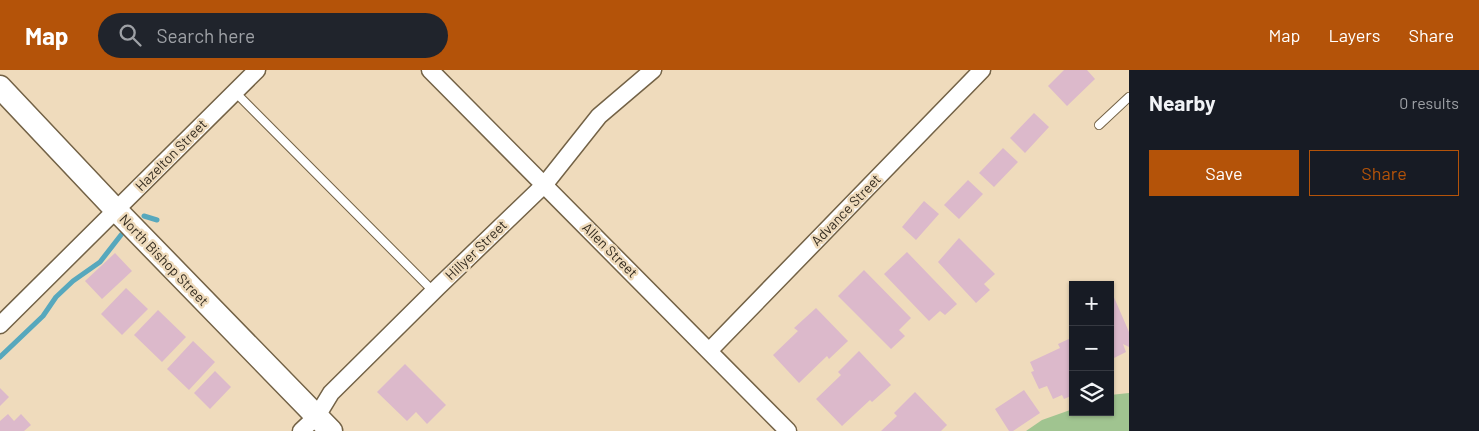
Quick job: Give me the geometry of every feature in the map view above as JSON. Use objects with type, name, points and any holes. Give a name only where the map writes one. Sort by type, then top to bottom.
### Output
[{"type":"street","name":"Hazelton Street","points":[[0,326],[257,70]]},
{"type":"street","name":"Allen Street","points":[[430,70],[710,350],[788,431]]},
{"type":"street","name":"Hillyer Street","points":[[316,426],[331,393],[545,184],[599,116],[653,70]]},
{"type":"street","name":"Advance Street","points":[[710,350],[982,70]]},
{"type":"street","name":"North Bishop Street","points":[[0,87],[316,426]]},
{"type":"lane","points":[[235,92],[434,291]]},
{"type":"lane","points":[[1098,125],[1129,97]]},
{"type":"green space","points":[[1129,393],[1129,431],[1026,431],[1042,420],[1069,410],[1069,416],[1114,416],[1114,395]]},
{"type":"building","points":[[1064,70],[1087,70],[1095,79],[1067,106],[1048,86]]},
{"type":"building","points":[[1034,113],[1049,127],[1025,153],[1010,138]]},
{"type":"building","points":[[1003,148],[1018,162],[994,187],[979,173]]},
{"type":"building","points":[[968,180],[983,194],[959,219],[944,205]]},
{"type":"building","points":[[924,201],[939,214],[916,240],[902,227]]},
{"type":"building","points":[[959,238],[995,274],[984,284],[990,290],[976,303],[938,262]]},
{"type":"building","points":[[907,252],[957,304],[945,315],[940,311],[929,321],[884,274]]},
{"type":"building","points":[[115,253],[132,271],[102,299],[85,281]]},
{"type":"building","points":[[864,270],[911,318],[899,330],[905,336],[891,349],[838,296]]},
{"type":"building","points":[[126,288],[148,309],[122,335],[101,314]]},
{"type":"building","points":[[1114,297],[1129,332],[1129,347],[1123,344],[1126,352],[1114,358]]},
{"type":"building","points":[[816,308],[848,341],[829,359],[827,356],[799,383],[773,355],[798,331],[794,328]]},
{"type":"building","points":[[158,310],[186,337],[162,362],[134,335]]},
{"type":"building","points":[[1069,339],[1069,397],[1064,399],[1062,395],[1053,399],[1047,386],[1039,389],[1031,372],[1034,371],[1030,362],[1060,348],[1058,344]]},
{"type":"building","points":[[193,341],[215,362],[189,390],[167,369]]},
{"type":"building","points":[[859,351],[891,385],[872,402],[870,400],[842,426],[816,399],[841,375],[838,372]]},
{"type":"building","points":[[405,364],[446,405],[427,424],[416,412],[407,421],[377,392]]},
{"type":"building","points":[[215,371],[231,387],[210,409],[194,393]]},
{"type":"building","points":[[0,388],[9,397],[0,406]]},
{"type":"building","points":[[1024,390],[1040,413],[1013,431],[1009,431],[995,409]]},
{"type":"building","points":[[915,392],[947,425],[941,431],[881,431],[897,416],[894,413]]},
{"type":"building","points":[[8,414],[14,421],[21,414],[31,425],[24,431],[0,431],[0,421]]},
{"type":"waterway","points":[[144,216],[157,220]]},
{"type":"waterway","points":[[0,357],[43,316],[56,297],[73,281],[100,262],[121,235]]}]
